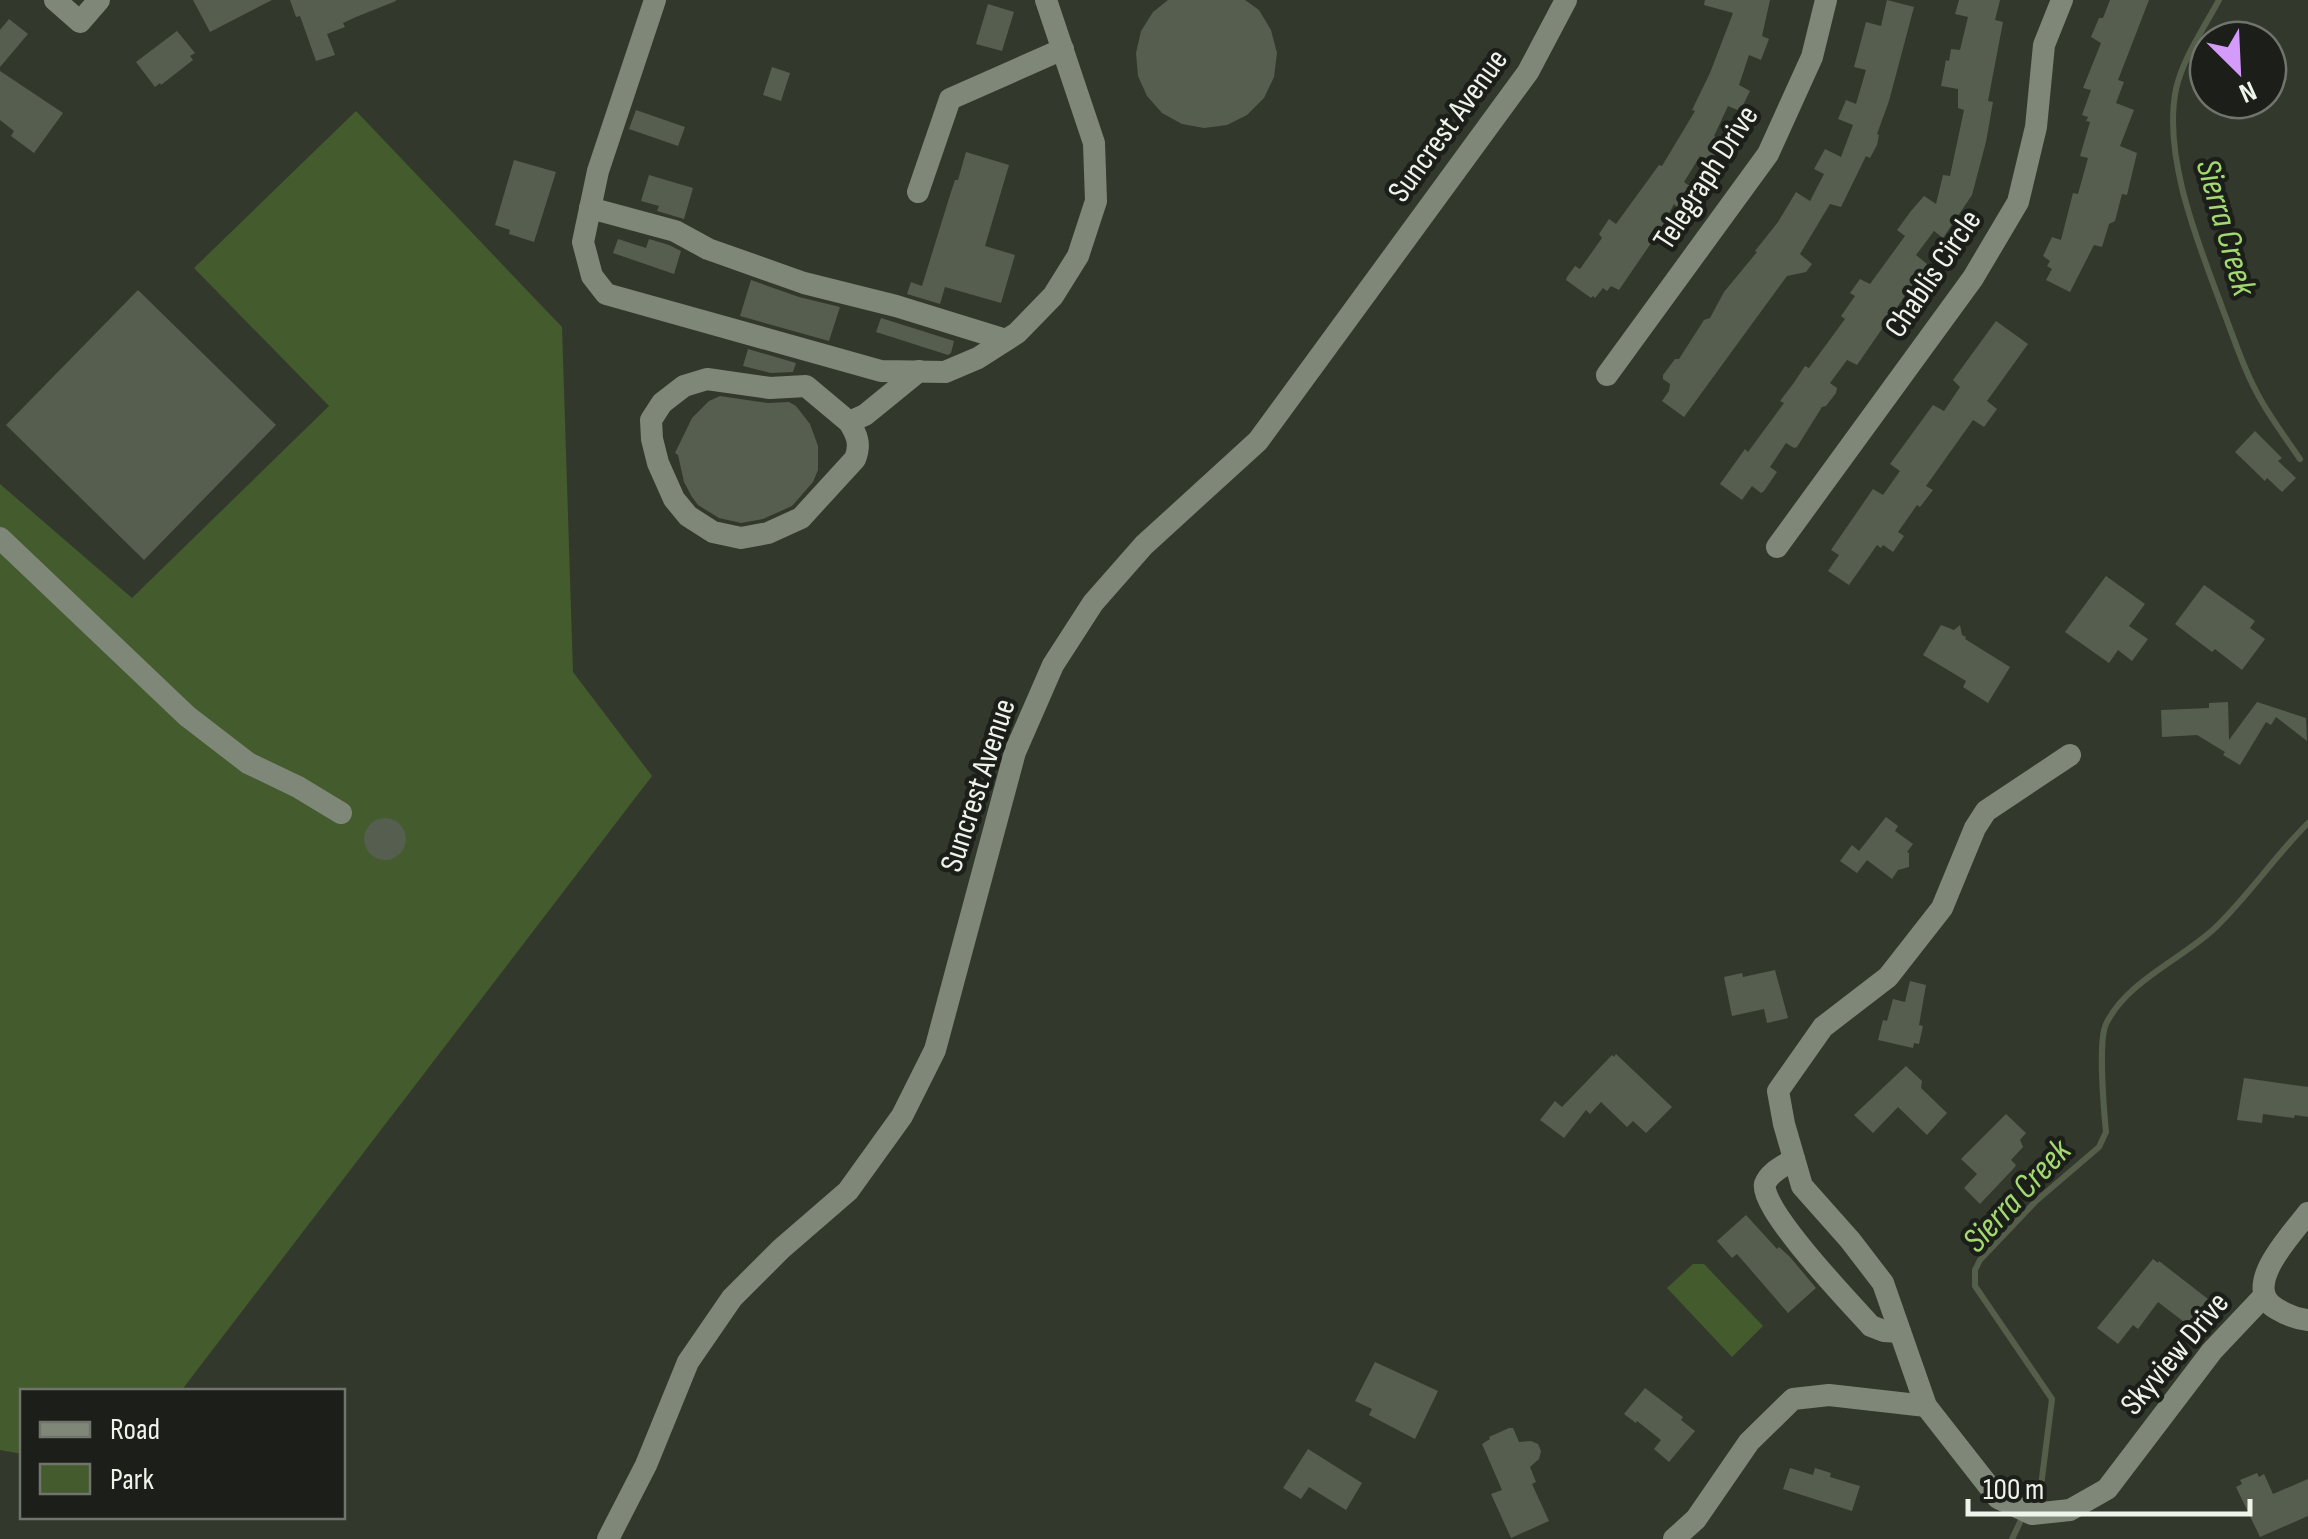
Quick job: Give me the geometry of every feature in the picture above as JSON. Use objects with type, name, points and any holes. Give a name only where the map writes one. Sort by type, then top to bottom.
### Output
[{"type":"street","points":[[55,0],[80,22],[100,0]]},
{"type":"street","points":[[655,0],[598,171],[583,242],[592,276],[606,294],[882,370],[945,372],[978,358],[1017,333],[1053,296],[1078,256],[1096,201],[1094,143],[1046,0]]},
{"type":"street","name":"Suncrest Avenue","points":[[608,1539],[646,1465],[688,1362],[732,1298],[848,1191],[902,1116],[935,1050],[1015,752],[1053,666],[1093,603],[1144,545],[1258,441],[1528,72],[1566,0]]},
{"type":"street","name":"Telegraph Drive","points":[[1607,375],[1768,154],[1812,57],[1826,0]]},
{"type":"street","name":"Chablis Circle","points":[[1777,548],[1973,278],[2018,202],[2036,127],[2044,45],[2062,0]]},
{"type":"street","points":[[918,192],[950,99],[1062,48]]},
{"type":"street","points":[[590,208],[674,230],[708,249],[804,282],[1006,340]]},
{"type":"street","points":[[849,422],[865,415],[919,371]]},
{"type":"street","points":[[708,379],[770,388],[806,386],[849,422],[858,438],[854,458],[801,518],[768,533],[741,538],[714,532],[688,516],[674,499],[658,463],[651,420],[662,403],[684,386],[708,379]]},
{"type":"street","points":[[0,538],[187,716],[248,763],[341,814]]},
{"type":"street","name":"Skyview Drive","points":[[2070,755],[1986,811],[1974,828],[1942,908],[1888,977],[1823,1027],[1778,1091],[1802,1186],[1883,1283],[1926,1406],[1998,1498],[2032,1514],[2070,1510],[2107,1489],[2212,1351],[2264,1296]]},
{"type":"street","points":[[1794,1160],[1768,1178],[1764,1186],[1774,1212],[1871,1326],[1900,1332]]},
{"type":"street","points":[[2308,1213],[2270,1263],[2264,1280],[2264,1296],[2272,1306],[2308,1320]]},
{"type":"street","points":[[1674,1539],[1696,1520],[1748,1442],[1793,1399],[1829,1394],[1926,1406]]},
{"type":"green space","points":[[356,111],[562,327],[573,672],[652,776],[183,1389],[20,1389],[20,1454],[0,1450],[0,484],[132,598],[329,406],[194,268]]},
{"type":"green space","points":[[1693,1264],[1704,1264],[1763,1326],[1732,1357],[1667,1288]]},
{"type":"building","points":[[193,0],[272,0],[210,32]]},
{"type":"building","points":[[290,0],[396,1],[343,23],[345,27],[327,34],[335,55],[316,61]]},
{"type":"building","points":[[1168,0],[1245,0],[1259,10],[1271,30],[1277,53],[1274,77],[1264,98],[1247,115],[1227,125],[1204,128],[1182,124],[1162,113],[1147,96],[1138,76],[1136,53],[1141,31],[1153,12]]},
{"type":"building","points":[[1705,0],[1770,0],[1762,36],[1769,39],[1761,60],[1749,55],[1739,85],[1750,91],[1740,111],[1728,106],[1714,136],[1723,143],[1711,163],[1700,156],[1684,182],[1691,187],[1677,207],[1674,204],[1619,290],[1603,288],[1591,298],[1567,277],[1575,266],[1580,269],[1602,238],[1599,234],[1609,219],[1616,224],[1662,166],[1695,111],[1692,110],[1733,13],[1704,5]]},
{"type":"building","points":[[1887,0],[1914,7],[1877,145],[1870,158],[1866,156],[1841,207],[1830,204],[1800,254],[1812,264],[1806,272],[1787,276],[1684,417],[1662,401],[1670,384],[1663,375],[1679,359],[1704,320],[1710,318],[1724,292],[1757,252],[1796,192],[1810,201],[1824,174],[1814,169],[1825,149],[1841,157],[1853,125],[1838,119],[1846,100],[1856,104],[1866,70],[1854,67],[1866,22],[1881,26]]},
{"type":"building","points":[[1959,0],[2000,0],[1995,20],[2003,22],[1988,101],[1993,102],[1986,142],[1972,195],[1943,238],[1934,231],[1916,255],[1927,264],[1857,365],[1847,360],[1830,383],[1837,388],[1836,393],[1822,407],[1797,447],[1786,443],[1770,467],[1777,472],[1764,491],[1752,486],[1742,500],[1720,484],[1784,403],[1780,401],[1805,366],[1809,368],[1845,319],[1841,316],[1855,296],[1850,293],[1860,279],[1870,284],[1905,236],[1897,230],[1911,211],[1924,196],[1936,204],[1943,175],[1950,176],[1964,110],[1958,108],[1958,89],[1941,86],[1946,60],[1949,61],[1951,49],[1960,50],[1968,17],[1955,14]]},
{"type":"building","points":[[2110,0],[2149,0],[2118,80],[2124,82],[2116,103],[2134,110],[2120,146],[2137,153],[2127,195],[2122,194],[2115,221],[2109,224],[2102,247],[2094,245],[2070,292],[2046,280],[2052,269],[2043,256],[2052,237],[2061,240],[2073,193],[2078,194],[2088,158],[2080,156],[2090,122],[2082,115],[2091,90],[2083,88],[2101,43],[2091,37]]},
{"type":"building","points":[[988,4],[1014,12],[1002,51],[976,44]]},
{"type":"building","points":[[9,19],[28,34],[0,67],[0,30]]},
{"type":"building","points":[[177,31],[195,53],[190,56],[193,60],[155,87],[136,62]]},
{"type":"building","points":[[772,67],[790,73],[781,101],[763,95]]},
{"type":"building","points":[[0,71],[63,113],[34,153],[11,136],[14,131],[0,120]]},
{"type":"building","points":[[636,110],[685,127],[678,146],[629,129]]},
{"type":"building","points":[[966,152],[1009,165],[985,246],[1015,255],[1001,303],[945,287],[940,304],[907,294],[911,282],[922,286]]},
{"type":"building","points":[[514,160],[556,172],[534,242],[495,225]]},
{"type":"building","points":[[649,175],[693,188],[684,219],[657,211],[659,206],[641,201]]},
{"type":"building","points":[[618,239],[646,248],[649,239],[681,251],[674,274],[613,253]]},
{"type":"building","points":[[751,280],[840,307],[829,341],[740,316]]},
{"type":"building","points":[[138,290],[276,425],[144,560],[6,425]]},
{"type":"building","points":[[881,318],[954,341],[951,353],[876,332]]},
{"type":"building","points":[[1996,321],[2028,344],[1987,401],[1997,409],[1984,427],[1973,420],[1926,486],[1933,490],[1898,532],[1904,536],[1893,552],[1877,545],[1849,585],[1828,571],[1839,555],[1831,550],[1873,489],[1883,495],[1900,471],[1890,464],[1933,405],[1944,411],[1960,387],[1953,380]]},
{"type":"building","points":[[748,349],[796,363],[793,372],[771,373],[743,366]]},
{"type":"building","points":[[720,396],[789,402],[810,424],[818,446],[818,470],[792,506],[763,519],[741,523],[719,518],[692,497],[675,453],[692,418]]},
{"type":"building","points":[[2255,431],[2296,478],[2282,492],[2235,452]]},
{"type":"building","points":[[2106,576],[2145,604],[2129,626],[2148,639],[2132,661],[2118,650],[2109,663],[2065,632]]},
{"type":"building","points":[[2204,585],[2255,621],[2250,628],[2265,639],[2242,670],[2175,624]]},
{"type":"building","points":[[1941,625],[1954,630],[1960,625],[1965,639],[2010,667],[1988,703],[1963,687],[1966,681],[1923,655]]},
{"type":"building","points":[[2228,702],[2229,740],[2257,702],[2306,718],[2307,741],[2276,717],[2271,725],[2266,722],[2240,765],[2197,735],[2162,737],[2161,710],[2209,708],[2209,703]]},
{"type":"building","points":[[1886,817],[1898,826],[1895,831],[1913,844],[1907,852],[1909,867],[1898,870],[1892,879],[1867,860],[1857,873],[1840,861],[1852,845],[1859,851]]},
{"type":"building","points":[[385,818],[400,824],[406,839],[400,854],[385,860],[370,854],[364,839],[370,824]]},
{"type":"building","points":[[1775,970],[1788,1018],[1767,1023],[1764,1009],[1732,1016],[1724,977]]},
{"type":"building","points":[[1910,981],[1926,985],[1919,1044],[1914,1043],[1913,1048],[1878,1040],[1893,999],[1905,1002]]},
{"type":"building","points":[[1616,1054],[1672,1107],[1646,1133],[1633,1121],[1627,1127],[1601,1102],[1590,1114],[1586,1110],[1564,1138],[1540,1120],[1555,1101],[1562,1107]]},
{"type":"building","points":[[1906,1066],[1922,1081],[1921,1088],[1947,1113],[1927,1135],[1898,1107],[1873,1133],[1854,1115]]},
{"type":"building","points":[[2244,1078],[2308,1087],[2308,1117],[2263,1114],[2262,1123],[2237,1120]]},
{"type":"building","points":[[2006,1114],[2026,1133],[2020,1140],[2023,1147],[2011,1160],[2014,1168],[1980,1204],[1964,1188],[1977,1174],[1961,1159]]},
{"type":"building","points":[[1746,1215],[1816,1288],[1788,1313],[1737,1254],[1732,1258],[1717,1241]]},
{"type":"building","points":[[2153,1259],[2208,1299],[2188,1325],[2158,1302],[2138,1329],[2133,1325],[2118,1344],[2097,1328]]},
{"type":"building","points":[[1375,1362],[1438,1391],[1415,1439],[1369,1415],[1372,1409],[1355,1401]]},
{"type":"building","points":[[1645,1388],[1695,1431],[1669,1462],[1654,1449],[1661,1440],[1624,1414]]},
{"type":"building","points":[[1513,1428],[1519,1442],[1538,1444],[1539,1459],[1530,1467],[1536,1482],[1532,1484],[1549,1521],[1511,1538],[1491,1494],[1502,1490],[1482,1444]]},
{"type":"building","points":[[1308,1449],[1362,1483],[1346,1510],[1309,1487],[1301,1499],[1283,1488]]},
{"type":"building","points":[[1790,1468],[1813,1475],[1815,1468],[1860,1486],[1852,1511],[1783,1489]]},
{"type":"building","points":[[2257,1473],[2259,1477],[2264,1474],[2273,1494],[2308,1479],[2308,1516],[2260,1537],[2236,1487],[2242,1484],[2240,1480]]},
{"type":"waterway","name":"Sierra Creek","points":[[2219,0],[2189,55],[2176,89],[2173,116],[2179,173],[2194,231],[2245,368],[2266,409],[2300,459]]},
{"type":"waterway","name":"Sierra Creek","points":[[2041,1486],[2052,1399],[1975,1286],[1975,1270],[2036,1201],[2099,1147],[2106,1132],[2102,1045],[2106,1024],[2115,1009],[2141,983],[2215,928],[2308,823]]},
{"type":"waterway","name":"Sierra Creek","points":[[2012,1539],[2022,1518]]}]
